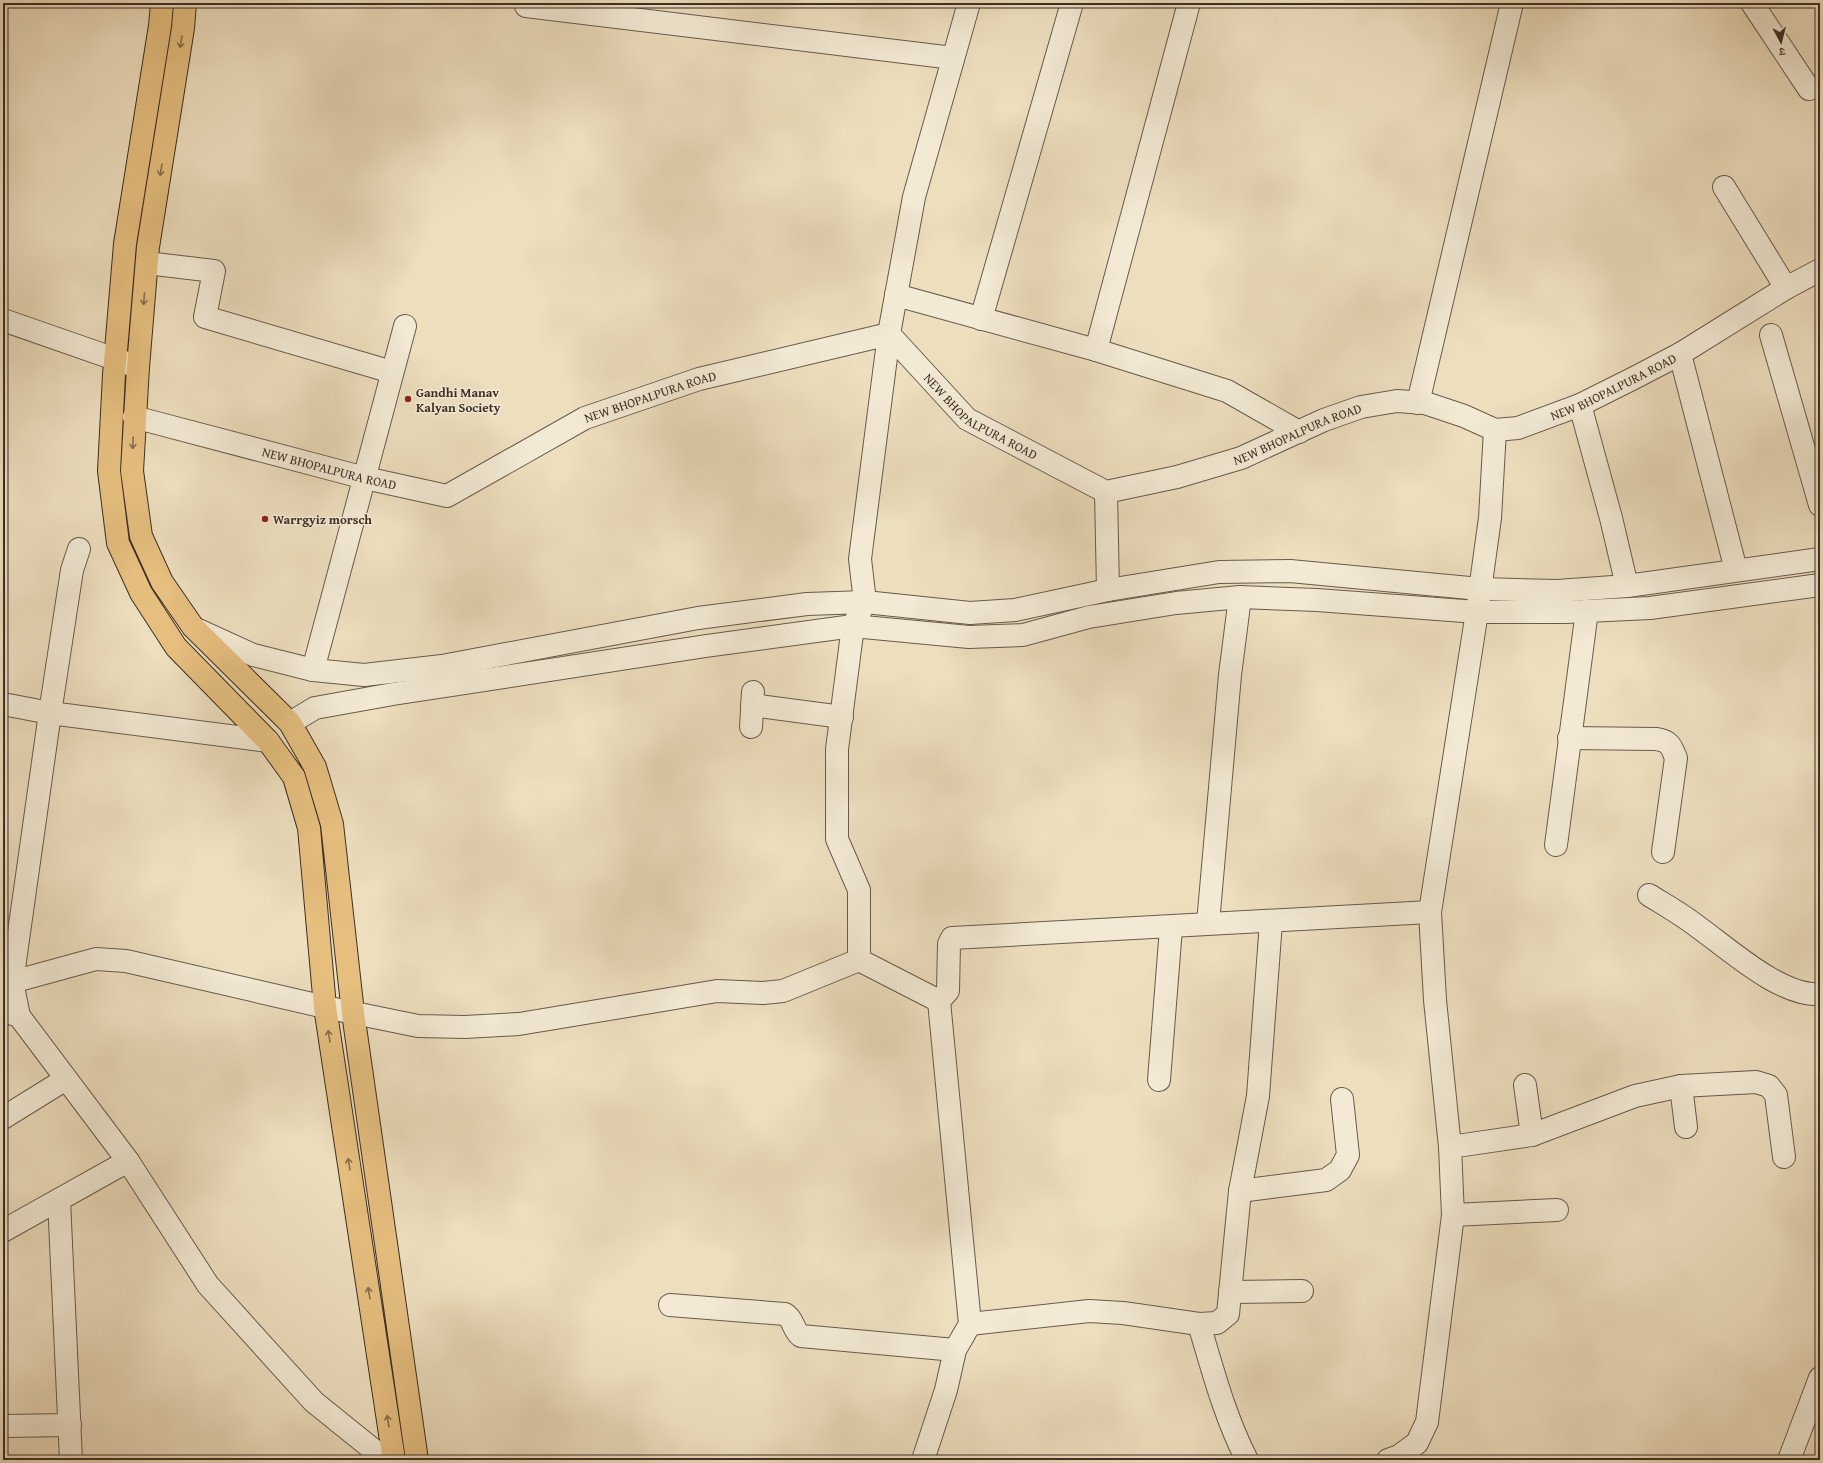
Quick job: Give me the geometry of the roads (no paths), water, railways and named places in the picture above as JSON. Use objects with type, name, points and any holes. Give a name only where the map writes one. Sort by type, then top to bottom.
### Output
[{"type":"main road","points":[[162,3],[160,26],[125,244],[115,358],[109,472],[118,543],[141,593],[176,646],[268,741],[294,777],[309,828],[325,1007],[394,1460]]},
{"type":"main road","points":[[185,3],[184,28],[147,263],[138,367],[132,471],[141,536],[162,582],[193,627],[290,723],[314,767],[332,824],[353,1013],[417,1460]]},
{"type":"street","points":[[859,960],[858,890],[837,838],[838,749],[853,626],[865,602],[860,559],[889,334],[914,197],[969,3]]},
{"type":"street","points":[[981,319],[1072,3]]},
{"type":"street","points":[[1096,350],[1189,3]]},
{"type":"street","points":[[1418,403],[1512,3]]},
{"type":"street","points":[[1752,3],[1809,89]]},
{"type":"street","points":[[526,6],[953,58]]},
{"type":"street","points":[[1724,187],[1786,288]]},
{"type":"street","points":[[147,263],[214,271],[205,317],[392,372]]},
{"type":"street","name":"NEW BHOPALPURA ROAD","points":[[134,417],[365,478],[447,496],[585,418],[699,379],[889,334],[968,419],[1106,492],[1177,477],[1241,458],[1324,420],[1361,407],[1397,401],[1424,403],[1464,416],[1495,430],[1518,428],[1580,405],[1680,354],[1786,288],[1820,270]]},
{"type":"street","points":[[896,295],[1096,350],[1226,391],[1298,432]]},
{"type":"street","points":[[3,320],[138,367]]},
{"type":"street","points":[[313,670],[405,326]]},
{"type":"street","points":[[1771,335],[1820,505]]},
{"type":"street","points":[[1680,354],[1736,570]]},
{"type":"street","points":[[1580,405],[1611,518],[1627,586]]},
{"type":"street","points":[[1388,1460],[1399,1456],[1417,1443],[1427,1422],[1453,1215],[1450,1147],[1436,1000],[1430,912],[1477,612],[1490,518],[1495,430]]},
{"type":"street","points":[[1106,492],[1108,590]]},
{"type":"street","points":[[79,549],[72,570],[8,985],[11,1014],[66,1079],[128,1161],[208,1285],[314,1402],[386,1460]]},
{"type":"street","points":[[193,627],[253,655],[313,670],[364,676],[442,666],[698,618],[807,604],[865,602],[970,613],[1016,610],[1108,590],[1219,572],[1290,571],[1480,589],[1557,591],[1627,586],[1820,559]]},
{"type":"street","points":[[290,723],[315,708],[393,694],[706,646],[853,626],[969,637],[1023,635],[1089,617],[1176,602],[1240,597],[1317,600],[1477,612],[1587,612],[1650,608],[1820,585]]},
{"type":"street","points":[[1208,924],[1228,690],[1240,597]]},
{"type":"street","points":[[1556,845],[1569,738],[1587,612]]},
{"type":"street","points":[[3,704],[50,713],[268,741]]},
{"type":"street","points":[[752,708],[842,717]]},
{"type":"street","points":[[1569,738],[1656,738],[1666,740],[1672,747],[1676,758],[1663,852]]},
{"type":"street","points":[[1649,895],[1697,926],[1765,975],[1799,993],[1820,994]]},
{"type":"street","points":[[923,1460],[946,1390],[955,1350],[970,1324],[939,1001],[948,991],[949,944],[952,938],[1171,928],[1208,924],[1271,922],[1430,912]]},
{"type":"street","points":[[970,1324],[1090,1311],[1123,1312],[1199,1324],[1217,1323],[1228,1314],[1240,1191],[1258,1096],[1271,922]]},
{"type":"street","points":[[1159,1080],[1171,928]]},
{"type":"street","points":[[8,985],[96,959],[118,960],[325,1007],[418,1026],[465,1027],[519,1024],[718,990],[763,993],[783,991],[859,960],[939,1001]]},
{"type":"street","points":[[3,1118],[66,1079]]},
{"type":"street","points":[[1450,1147],[1532,1135],[1628,1098],[1681,1086],[1756,1082],[1769,1086],[1776,1095],[1784,1157]]},
{"type":"street","points":[[1525,1085],[1532,1135]]},
{"type":"street","points":[[1681,1086],[1686,1126]]},
{"type":"street","points":[[1240,1191],[1326,1180],[1340,1170],[1348,1155],[1342,1099]]},
{"type":"street","points":[[3,1231],[128,1161]]},
{"type":"street","points":[[59,1200],[71,1460]]},
{"type":"street","points":[[1453,1215],[1557,1210]]},
{"type":"street","points":[[1230,1292],[1302,1291]]},
{"type":"street","points":[[670,1305],[785,1314],[790,1317],[798,1334],[801,1336],[955,1350]]},
{"type":"street","points":[[1199,1324],[1220,1395],[1234,1434],[1247,1460]]},
{"type":"street","points":[[1789,1460],[1820,1378]]},
{"type":"street","points":[[3,1426],[70,1425]]},
{"type":"place","name":"Gandhi Manav Kalyan Society","points":[[408,399]]},
{"type":"place","name":"Warrgyiz morsch","points":[[265,519]]}]
